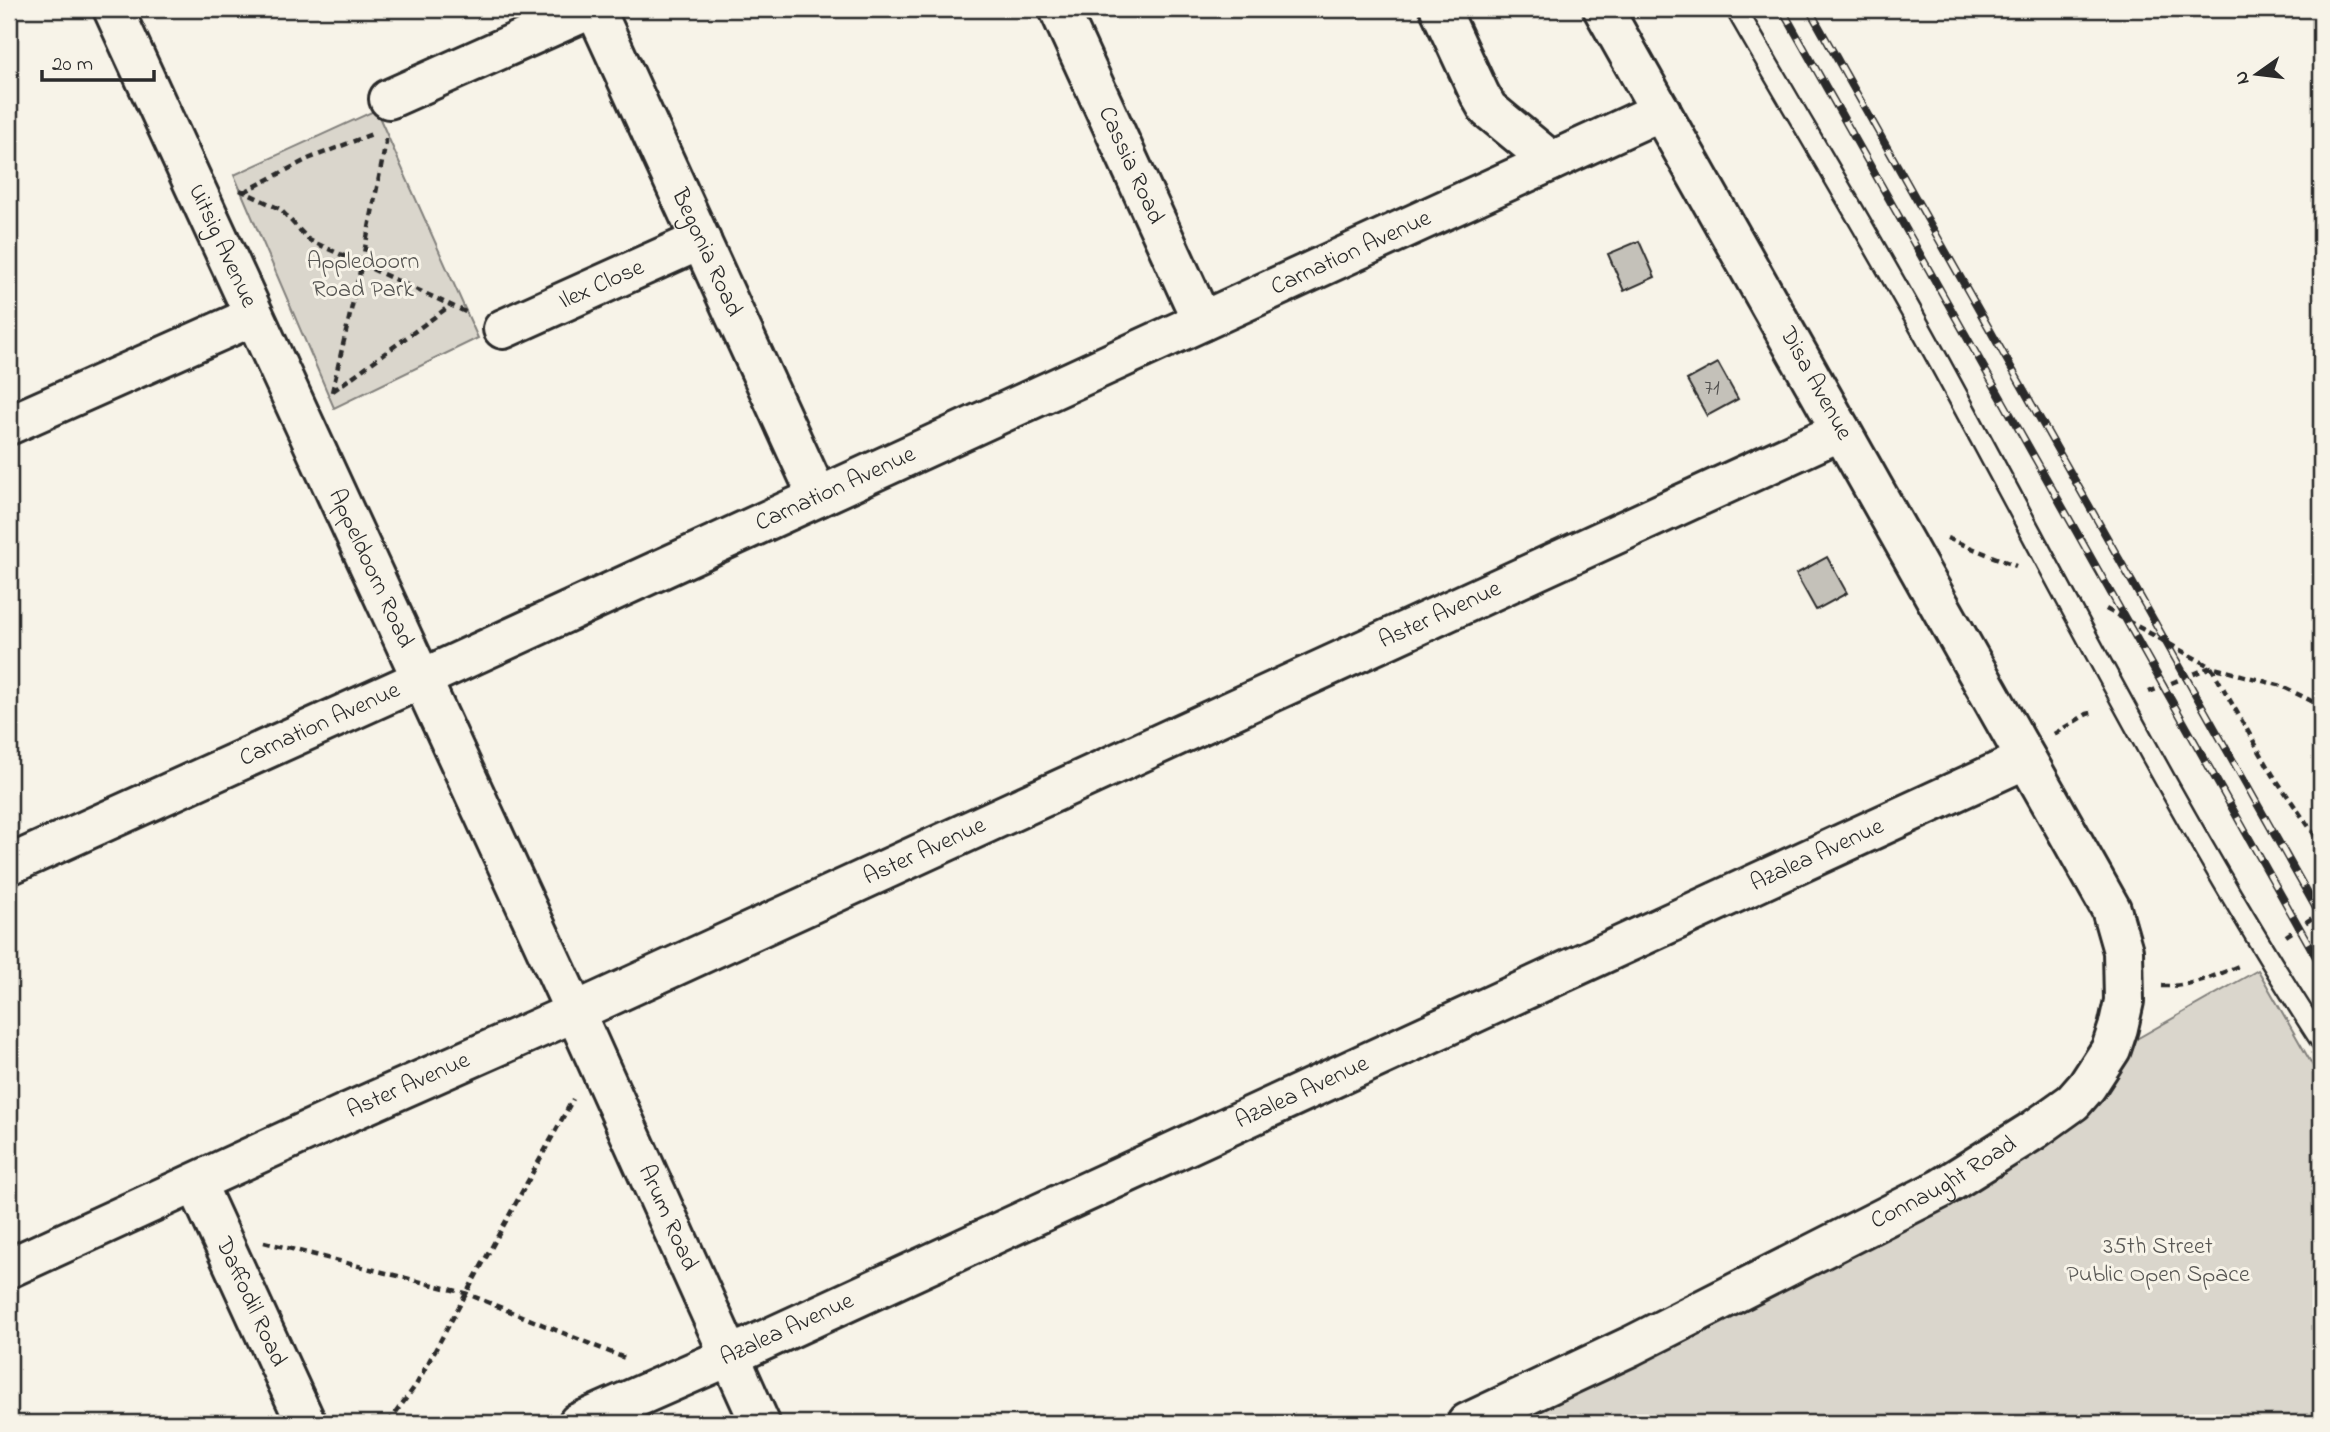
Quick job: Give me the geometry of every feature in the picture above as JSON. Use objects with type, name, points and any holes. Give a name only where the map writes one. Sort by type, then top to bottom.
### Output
[{"type":"street","name":"Uitsig Avenue","points":[[9,425],[254,316],[113,9]]},
{"type":"street","points":[[385,115],[593,9]]},
{"type":"street","name":"Begonia Road","points":[[593,9],[818,497]]},
{"type":"street","name":"Cassia Road","points":[[1059,9],[1202,321]]},
{"type":"street","points":[[1440,9],[1488,109],[1551,161]]},
{"type":"street","name":"Disa Avenue","points":[[1603,9],[2026,760]]},
{"type":"street","name":"Carnation Avenue","points":[[9,865],[1661,111]]},
{"type":"street","name":"Ilex Close","points":[[503,330],[701,240]]},
{"type":"street","name":"Appeldoorn Road","points":[[254,316],[575,1012]]},
{"type":"street","name":"Aster Avenue","points":[[9,1268],[575,1012],[1841,431]]},
{"type":"street","name":"Connaught Road","points":[[1467,1423],[1631,1346],[1928,1195],[2034,1130],[2073,1102],[2100,1068],[2118,1028],[2124,1001],[2125,974],[2121,940],[2111,909],[2026,760]]},
{"type":"street","name":"Azalea Avenue","points":[[578,1423],[730,1356],[2026,760]]},
{"type":"street","name":"Arum Road","points":[[575,1012],[760,1423]]},
{"type":"street","name":"Daffodil Road","points":[[196,1183],[306,1423]]},
{"type":"lane","points":[[1736,9],[1936,356],[2124,704],[2263,951],[2321,1041]]},
{"type":"path","points":[[244,192],[385,115],[386,142],[332,392]]},
{"type":"path","points":[[202,203],[235,188],[280,209],[309,240],[503,330]]},
{"type":"path","points":[[298,411],[332,392],[451,304]]},
{"type":"path","points":[[2211,667],[2273,775],[2321,844]]},
{"type":"path","points":[[2026,760],[2055,733],[2087,714],[2124,704],[2163,685],[2211,667],[2282,686],[2321,706]]},
{"type":"path","points":[[2125,974],[2159,986],[2180,986],[2213,977],[2240,965],[2321,912]]},
{"type":"path","points":[[388,1423],[416,1385],[573,1097]]},
{"type":"path","points":[[253,1239],[466,1293],[632,1361]]},
{"type":"green space","name":"Appledoorn Road Park","points":[[376,110],[478,338],[334,408],[234,175]]},
{"type":"green space","name":"35th Street Public Open Space","points":[[2258,970],[2321,1080],[2321,1423],[1505,1423],[1951,1202],[2133,1041]]},
{"type":"building","points":[[1639,241],[1655,277],[1624,291],[1608,254]]},
{"type":"building","points":[[1718,363],[1738,399],[1707,416],[1687,380]]},
{"type":"building","points":[[1827,557],[1847,593],[1816,610],[1796,574]]},
{"type":"railway","points":[[1782,9],[2321,966]]},
{"type":"railway","points":[[1809,9],[2321,917]]}]
